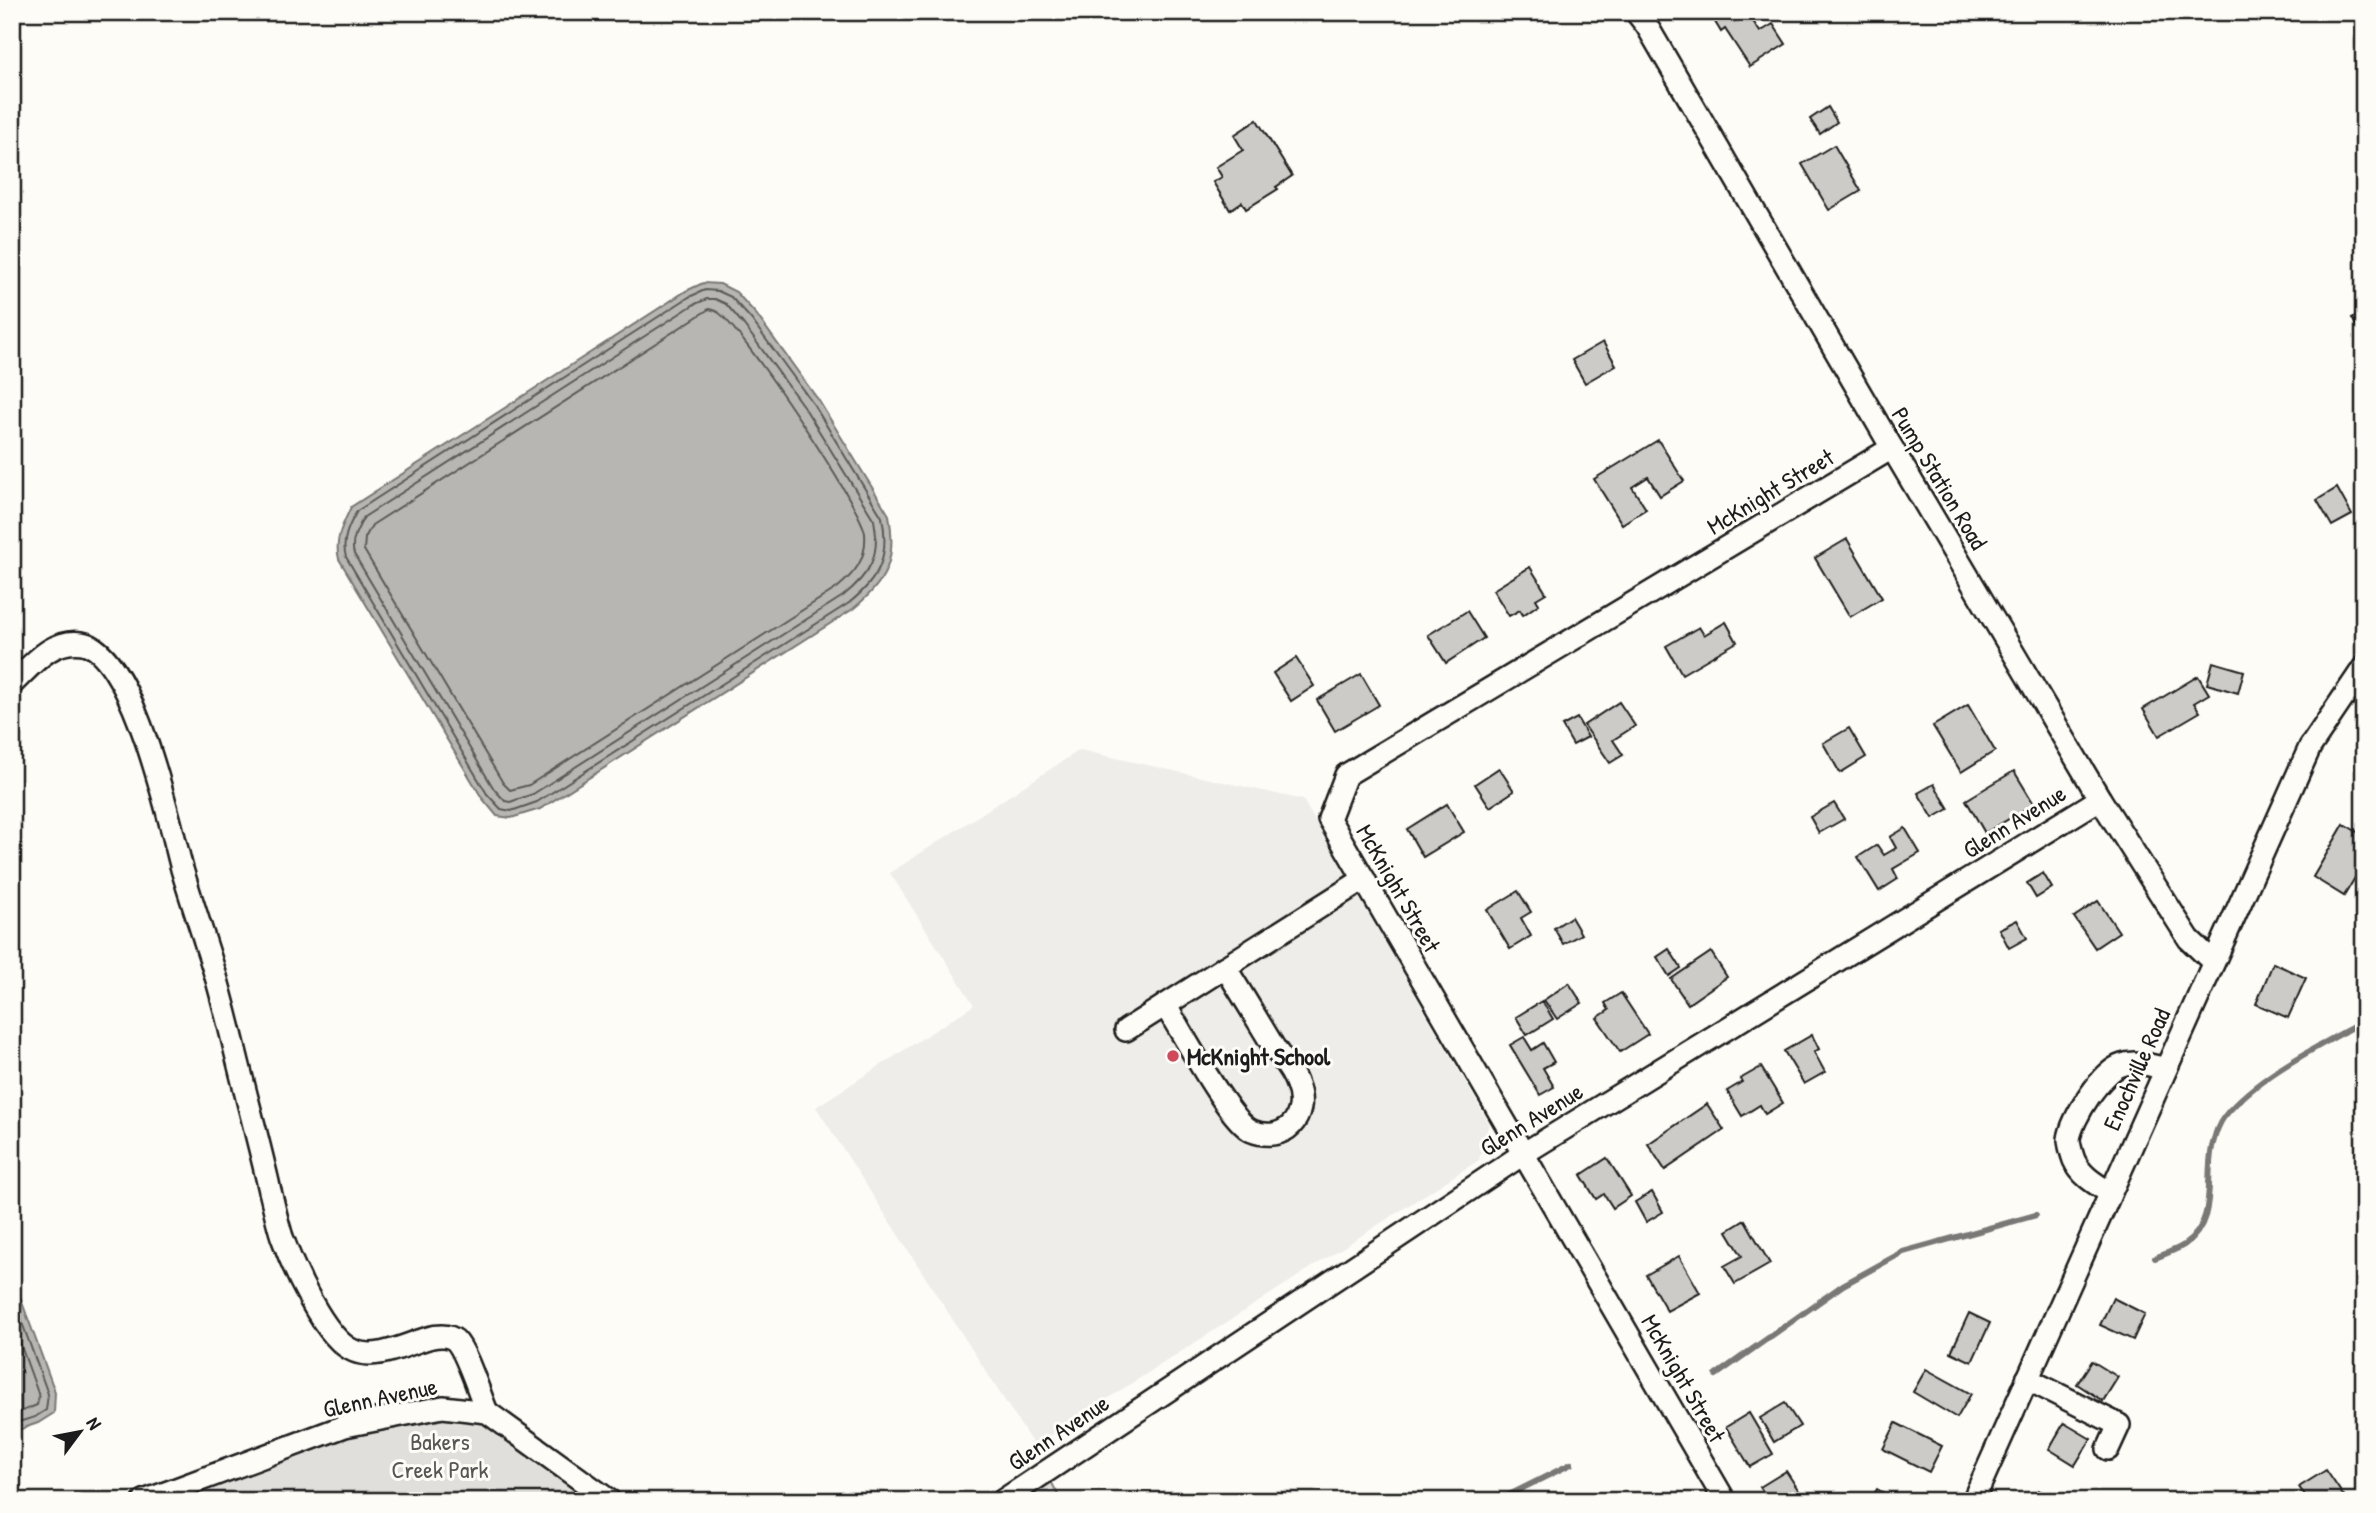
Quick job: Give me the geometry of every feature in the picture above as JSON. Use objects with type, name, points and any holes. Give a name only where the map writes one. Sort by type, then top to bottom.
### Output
[{"type":"street","name":"Pump Station Road","points":[[1636,12],[1647,26],[2100,799],[2189,939],[2212,961]]},
{"type":"street","name":"McKnight Street","points":[[1725,1501],[1329,819],[1346,775],[1892,448]]},
{"type":"street","points":[[12,684],[47,650],[63,643],[83,643],[96,649],[110,665],[127,694],[148,742],[183,872],[217,980],[281,1235],[306,1294],[331,1331],[352,1351],[372,1355],[393,1352],[428,1337],[443,1335],[454,1339],[461,1348],[487,1412]]},
{"type":"street","name":"Enochville Road","points":[[1973,1501],[2212,961],[2310,747],[2364,667]]},
{"type":"street","name":"Glenn Avenue","points":[[1002,1501],[1523,1154],[2100,799]]},
{"type":"street","points":[[1126,1030],[1364,879]]},
{"type":"street","points":[[1164,1005],[1231,1112],[1250,1130],[1267,1135],[1296,1122],[1301,1110],[1297,1083],[1225,967]]},
{"type":"street","points":[[2110,1193],[2084,1175],[2073,1159],[2069,1139],[2085,1101],[2102,1078],[2120,1065],[2135,1062],[2165,1068]]},
{"type":"street","points":[[2027,1379],[2123,1417],[2108,1449]]},
{"type":"street","name":"Glenn Avenue","points":[[144,1501],[345,1426],[443,1407],[487,1412],[610,1501]]},
{"type":"shaded area","name":"McKnight School","points":[[1080,750],[1303,800],[1489,1123],[1479,1160],[1034,1446],[816,1107],[974,1005],[890,873]]},
{"type":"green space","name":"Bakers Creek Park","points":[[487,1412],[610,1501],[140,1501],[345,1426]]},
{"type":"green space","points":[[1046,1471],[1061,1501],[1002,1501]]},
{"type":"water","points":[[703,283],[720,284],[736,292],[756,314],[819,401],[889,515],[892,545],[887,568],[874,589],[853,609],[540,809],[511,818],[497,816],[482,798],[339,559],[338,539],[342,526],[351,507],[686,291]]},
{"type":"water","points":[[12,1275],[55,1392],[54,1413],[38,1423],[12,1432]]},
{"type":"building","points":[[1709,12],[1747,12],[1760,32],[1773,24],[1786,44],[1750,67],[1725,29],[1721,32]]},
{"type":"building","points":[[1828,107],[1837,122],[1820,134],[1810,119]]},
{"type":"building","points":[[1257,120],[1292,176],[1276,187],[1278,189],[1246,209],[1242,202],[1230,210],[1213,182],[1222,177],[1216,167],[1243,150],[1234,135]]},
{"type":"building","points":[[1834,145],[1861,191],[1829,210],[1802,164]]},
{"type":"building","points":[[2364,312],[2364,332],[2361,334],[2352,318]]},
{"type":"building","points":[[1603,342],[1616,365],[1585,383],[1572,360]]},
{"type":"building","points":[[1658,440],[1684,481],[1660,496],[1648,477],[1632,487],[1646,509],[1622,524],[1594,479]]},
{"type":"building","points":[[2337,488],[2352,515],[2332,526],[2317,500]]},
{"type":"building","points":[[1847,539],[1882,598],[1850,617],[1815,558]]},
{"type":"building","points":[[1530,567],[1546,593],[1536,599],[1539,604],[1523,615],[1520,610],[1509,616],[1493,590]]},
{"type":"building","points":[[1467,611],[1484,638],[1446,663],[1428,635]]},
{"type":"building","points":[[1726,622],[1737,642],[1682,674],[1666,646],[1699,627],[1704,635]]},
{"type":"building","points":[[1296,658],[1314,686],[1291,701],[1273,673]]},
{"type":"building","points":[[2213,662],[2244,671],[2238,693],[2207,684]]},
{"type":"building","points":[[1361,674],[1379,705],[1335,731],[1317,700]]},
{"type":"building","points":[[2198,676],[2209,694],[2194,703],[2200,712],[2159,736],[2143,709]]},
{"type":"building","points":[[1619,702],[1635,726],[1613,740],[1623,755],[1610,763],[1584,725]]},
{"type":"building","points":[[1968,705],[1995,751],[1961,772],[1933,726]]},
{"type":"building","points":[[1577,718],[1588,737],[1573,745],[1562,726]]},
{"type":"building","points":[[1849,728],[1866,757],[1840,773],[1823,743]]},
{"type":"building","points":[[1499,768],[1514,791],[1490,807],[1475,784]]},
{"type":"building","points":[[2014,771],[2034,804],[1985,833],[1966,800]]},
{"type":"building","points":[[1934,784],[1949,809],[1933,818],[1918,793]]},
{"type":"building","points":[[1834,803],[1844,819],[1819,833],[1810,817]]},
{"type":"building","points":[[1447,804],[1464,832],[1423,857],[1407,829]]},
{"type":"building","points":[[2344,824],[2364,836],[2364,867],[2362,866],[2344,896],[2313,877]]},
{"type":"building","points":[[1905,828],[1920,853],[1893,869],[1898,879],[1879,891],[1858,857],[1877,845],[1884,855],[1896,848],[1890,837]]},
{"type":"building","points":[[2043,873],[2052,888],[2036,898],[2027,883]]},
{"type":"building","points":[[1518,891],[1531,912],[1521,918],[1531,936],[1510,949],[1487,910]]},
{"type":"building","points":[[2098,901],[2119,932],[2095,948],[2074,917]]},
{"type":"building","points":[[1571,917],[1581,934],[1563,944],[1554,928]]},
{"type":"building","points":[[2017,920],[2027,938],[2009,948],[1999,929]]},
{"type":"building","points":[[1669,949],[1681,968],[1669,976],[1657,957]]},
{"type":"building","points":[[1711,952],[1727,977],[1688,1004],[1671,979]]},
{"type":"building","points":[[2273,963],[2306,978],[2288,1018],[2256,1004]]},
{"type":"building","points":[[1569,983],[1582,1003],[1557,1019],[1544,1000]]},
{"type":"building","points":[[1621,993],[1648,1034],[1620,1052],[1597,1018],[1609,1010],[1605,1003]]},
{"type":"building","points":[[1542,1001],[1553,1019],[1527,1035],[1516,1017]]},
{"type":"building","points":[[1812,1035],[1819,1049],[1814,1052],[1825,1072],[1804,1084],[1784,1051]]},
{"type":"building","points":[[1524,1037],[1532,1050],[1543,1043],[1554,1062],[1543,1068],[1554,1087],[1540,1095],[1510,1045]]},
{"type":"building","points":[[1761,1067],[1783,1103],[1765,1114],[1760,1105],[1742,1116],[1727,1091],[1742,1082],[1740,1079]]},
{"type":"building","points":[[1707,1104],[1724,1130],[1665,1170],[1648,1144]]},
{"type":"building","points":[[1607,1158],[1631,1196],[1613,1208],[1604,1194],[1596,1199],[1581,1175]]},
{"type":"building","points":[[1652,1192],[1663,1212],[1646,1222],[1635,1202]]},
{"type":"building","points":[[1745,1220],[1770,1264],[1735,1284],[1724,1266],[1742,1256],[1727,1231]]},
{"type":"building","points":[[1679,1256],[1700,1293],[1667,1311],[1646,1275]]},
{"type":"building","points":[[2113,1298],[2145,1314],[2133,1340],[2100,1325]]},
{"type":"building","points":[[1969,1313],[1990,1323],[1972,1362],[1951,1352]]},
{"type":"building","points":[[2092,1361],[2118,1377],[2103,1401],[2077,1384]]},
{"type":"building","points":[[1926,1369],[1971,1394],[1957,1418],[1913,1392]]},
{"type":"building","points":[[1785,1403],[1800,1426],[1774,1442],[1760,1418]]},
{"type":"building","points":[[1749,1413],[1773,1454],[1750,1467],[1726,1427]]},
{"type":"building","points":[[1896,1423],[1942,1446],[1929,1472],[1883,1449]]},
{"type":"building","points":[[2064,1423],[2091,1439],[2075,1465],[2049,1449]]},
{"type":"building","points":[[2326,1470],[2347,1501],[2309,1501],[2299,1487]]},
{"type":"building","points":[[1786,1471],[1801,1494],[1790,1501],[1769,1501],[1760,1487]]},
{"type":"building","points":[[1877,1489],[1898,1501],[1870,1501]]},
{"type":"building","points":[[2038,1490],[2060,1501],[2033,1501]]},
{"type":"waterway","points":[[2155,1258],[2184,1245],[2195,1236],[2202,1225],[2208,1200],[2212,1147],[2224,1117],[2237,1102],[2270,1076],[2364,1021]]},
{"type":"waterway","points":[[1716,1375],[1843,1285],[1903,1252],[2036,1215]]},
{"type":"waterway","points":[[1497,1501],[1571,1464]]},
{"type":"place","name":"McKnight School","points":[[1173,1056]]}]
